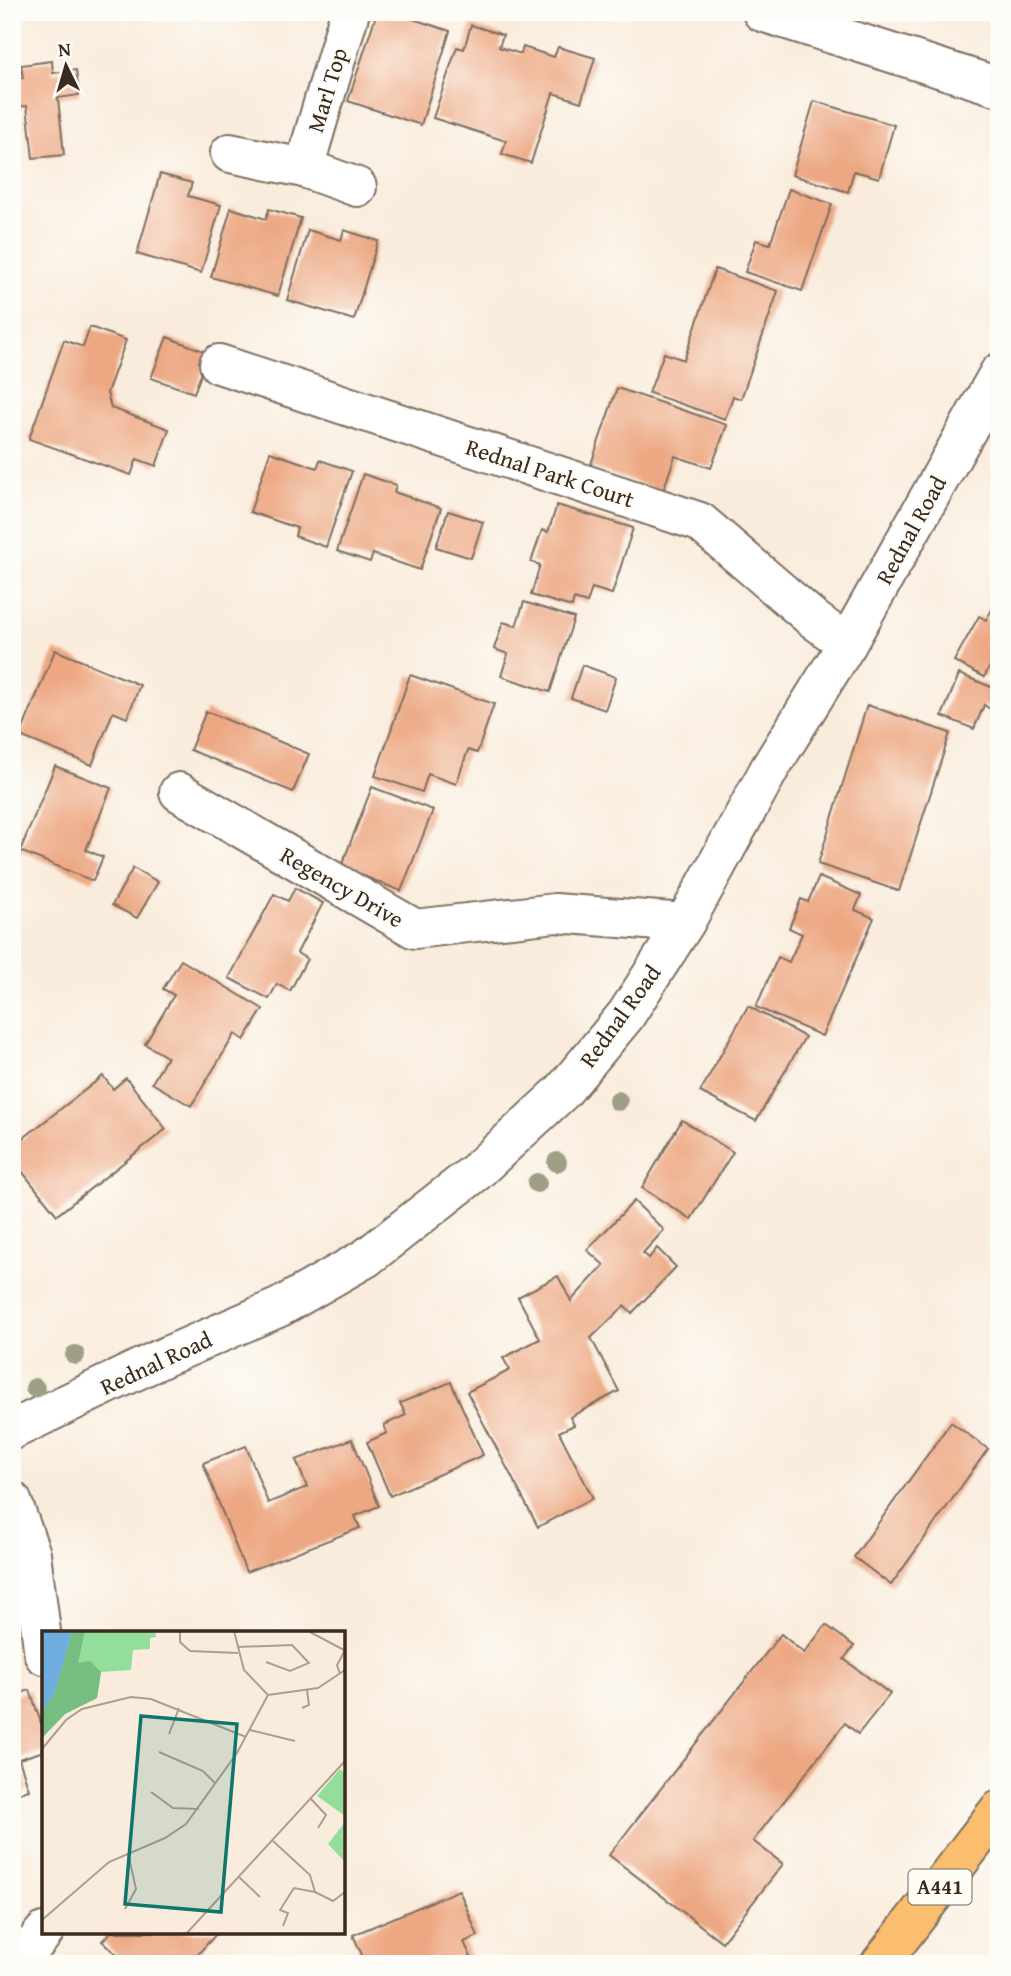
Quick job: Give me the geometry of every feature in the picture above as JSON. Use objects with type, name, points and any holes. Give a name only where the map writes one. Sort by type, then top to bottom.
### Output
[{"type":"highway","name":"A441","points":[[880,1964],[999,1810]]},
{"type":"street","name":"Marl Top","points":[[304,168],[350,12]]},
{"type":"street","points":[[762,12],[999,87]]},
{"type":"street","points":[[230,153],[304,168],[357,187]]},
{"type":"street","name":"Rednal Park Court","points":[[219,364],[700,522],[812,618],[847,644]]},
{"type":"street","name":"Rednal Road","points":[[12,1430],[160,1359],[280,1307],[366,1258],[476,1172],[563,1091],[626,1015],[685,923],[770,768],[847,644],[999,373]]},
{"type":"street","name":"Regency Drive","points":[[179,792],[415,929],[555,913],[685,923]]},
{"type":"street","points":[[12,1501],[31,1554],[42,1639]]},
{"type":"street","points":[[18,1964],[42,1934]]},
{"type":"building","points":[[377,12],[391,12],[450,31],[421,125],[348,101]]},
{"type":"building","points":[[471,25],[503,35],[499,47],[521,54],[523,47],[554,57],[558,47],[595,58],[581,102],[553,93],[531,163],[502,154],[506,141],[433,118],[457,47],[464,49]]},
{"type":"building","points":[[52,61],[53,73],[76,70],[79,95],[58,98],[64,155],[33,158],[27,106],[12,107],[12,79],[23,78],[21,65]]},
{"type":"building","points":[[814,101],[894,125],[879,178],[854,171],[848,192],[792,175]]},
{"type":"building","points":[[160,174],[192,183],[188,196],[221,205],[201,273],[137,254]]},
{"type":"building","points":[[789,189],[832,204],[802,291],[745,272],[756,240],[770,244]]},
{"type":"building","points":[[231,208],[266,219],[269,209],[301,218],[278,296],[211,277]]},
{"type":"building","points":[[308,230],[341,240],[344,230],[378,241],[354,320],[287,300]]},
{"type":"building","points":[[715,269],[778,291],[741,399],[733,396],[725,419],[649,393],[664,353],[684,360]]},
{"type":"building","points":[[90,327],[126,340],[107,393],[111,408],[169,429],[156,466],[137,459],[131,475],[29,439],[64,340],[83,347]]},
{"type":"building","points":[[167,337],[209,353],[194,393],[151,378]]},
{"type":"building","points":[[617,388],[727,425],[711,468],[675,456],[663,491],[590,467]]},
{"type":"building","points":[[270,452],[317,468],[320,460],[352,471],[326,547],[295,536],[297,528],[250,512]]},
{"type":"building","points":[[363,474],[396,485],[394,492],[441,508],[420,570],[373,554],[370,562],[337,551]]},
{"type":"building","points":[[557,505],[633,528],[612,594],[592,588],[587,603],[574,599],[572,607],[531,595],[540,565],[531,562],[542,530],[548,532]]},
{"type":"building","points":[[448,511],[483,522],[471,558],[436,547]]},
{"type":"building","points":[[999,597],[999,651],[984,677],[954,661],[979,616],[986,620]]},
{"type":"building","points":[[524,602],[574,618],[550,692],[501,676],[508,654],[494,649],[503,622],[516,626]]},
{"type":"building","points":[[55,650],[140,685],[127,718],[113,712],[92,765],[20,736]]},
{"type":"building","points":[[582,665],[616,677],[605,710],[571,698]]},
{"type":"building","points":[[959,674],[999,690],[999,697],[992,710],[984,705],[974,729],[942,716]]},
{"type":"building","points":[[410,675],[494,704],[477,753],[468,750],[456,784],[428,774],[422,792],[375,776]]},
{"type":"building","points":[[867,705],[950,733],[899,891],[818,864]]},
{"type":"building","points":[[206,711],[309,754],[293,792],[190,750]]},
{"type":"building","points":[[55,766],[111,788],[86,850],[103,857],[93,881],[20,851]]},
{"type":"building","points":[[372,787],[433,810],[401,891],[341,867]]},
{"type":"building","points":[[133,868],[158,882],[137,918],[112,905]]},
{"type":"building","points":[[819,877],[861,895],[855,910],[874,918],[822,1036],[756,1007],[778,957],[789,962],[802,934],[789,928],[801,899],[808,902]]},
{"type":"building","points":[[295,888],[323,903],[297,953],[307,959],[290,991],[277,984],[269,999],[229,978],[274,894],[288,901]]},
{"type":"building","points":[[181,960],[263,1009],[244,1040],[235,1034],[191,1106],[152,1083],[167,1057],[145,1044],[174,995],[163,989]]},
{"type":"building","points":[[748,1006],[805,1037],[756,1121],[700,1092]]},
{"type":"building","points":[[103,1076],[113,1089],[126,1078],[166,1129],[57,1215],[12,1159],[12,1147]]},
{"type":"building","points":[[682,1120],[733,1152],[691,1219],[642,1188]]},
{"type":"building","points":[[634,1201],[664,1230],[643,1253],[649,1258],[657,1248],[676,1267],[632,1313],[624,1306],[591,1338],[619,1391],[570,1417],[574,1425],[559,1432],[593,1498],[538,1527],[467,1392],[510,1370],[503,1358],[540,1339],[518,1297],[558,1276],[571,1301],[604,1265],[587,1250]]},
{"type":"building","points":[[451,1382],[483,1455],[390,1496],[367,1442],[387,1433],[384,1425],[406,1415],[400,1403]]},
{"type":"building","points":[[951,1422],[988,1449],[891,1585],[854,1557]]},
{"type":"building","points":[[352,1439],[379,1506],[355,1516],[360,1528],[246,1572],[203,1463],[246,1446],[268,1503],[307,1487],[296,1460]]},
{"type":"building","points":[[826,1625],[854,1646],[844,1659],[890,1694],[858,1734],[845,1723],[753,1841],[783,1864],[722,1942],[609,1855],[781,1634],[804,1653]]},
{"type":"building","points":[[30,1690],[42,1726],[42,1752],[19,1759],[29,1790],[12,1795],[12,1696]]},
{"type":"building","points":[[459,1890],[478,1936],[464,1942],[473,1961],[467,1964],[438,1964],[435,1958],[420,1964],[366,1964],[353,1935]]},
{"type":"building","points":[[109,1934],[216,1934],[189,1964],[127,1964],[102,1941]]}]
